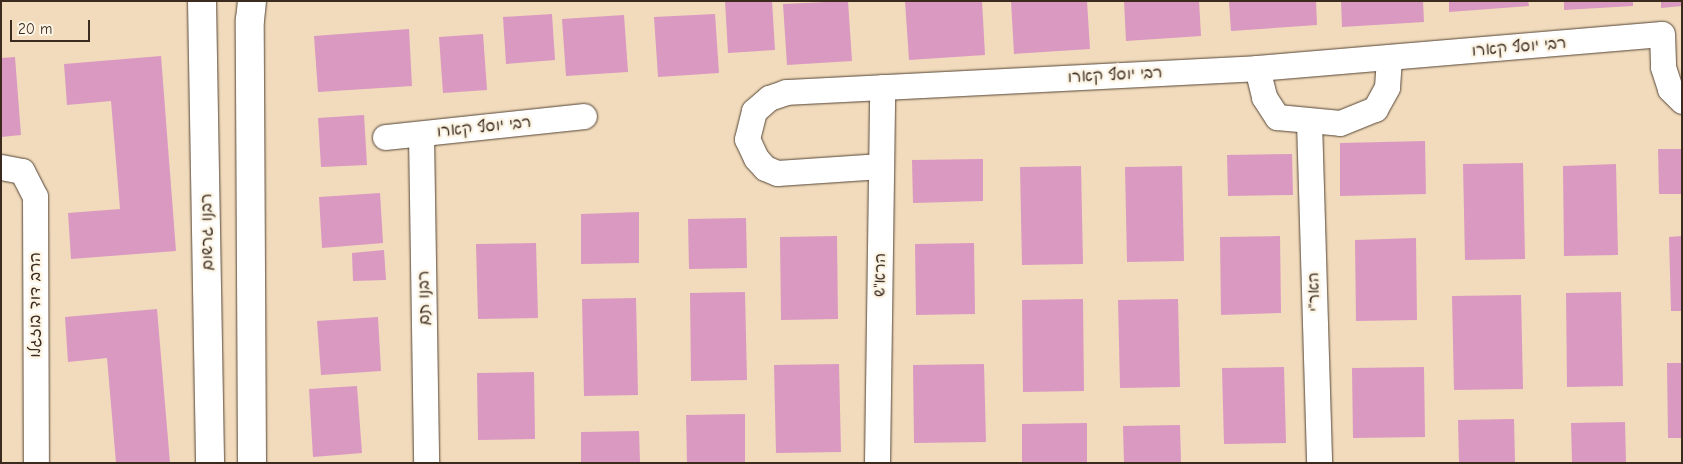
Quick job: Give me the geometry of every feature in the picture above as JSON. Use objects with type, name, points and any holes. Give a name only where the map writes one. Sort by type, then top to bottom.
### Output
[{"type":"street","name":"רבנו גרשום","points":[[202,1],[210,462]]},
{"type":"street","points":[[252,1],[250,20],[252,463]]},
{"type":"street","name":"רבי יוסף קארו","points":[[881,166],[777,173],[765,168],[756,158],[747,139],[754,111],[768,98],[786,92],[1257,68],[1662,34],[1663,66],[1670,90],[1682,102]]},
{"type":"street","points":[[1257,68],[1264,97],[1277,117],[1309,122],[1340,123],[1375,109],[1387,87],[1389,57]]},
{"type":"street","name":"הרא\"ש","points":[[877,463],[882,87]]},
{"type":"street","name":"רבי יוסף קארו","points":[[385,137],[584,116]]},
{"type":"street","name":"האר\"י","points":[[1309,122],[1319,463]]},
{"type":"street","name":"רבנו תם","points":[[421,134],[426,463]]},
{"type":"street","name":"הרב דוד בוזגלו","points":[[1,167],[22,171],[35,196],[36,463]]},
{"type":"building","points":[[725,1],[772,1],[775,50],[728,53]]},
{"type":"building","points":[[848,1],[852,61],[787,65],[783,4]]},
{"type":"building","points":[[905,1],[982,1],[985,55],[909,60]]},
{"type":"building","points":[[1011,1],[1087,1],[1090,49],[1014,54]]},
{"type":"building","points":[[1124,1],[1199,1],[1201,36],[1126,41]]},
{"type":"building","points":[[1229,1],[1316,1],[1317,25],[1231,31]]},
{"type":"building","points":[[1341,1],[1423,1],[1424,22],[1342,27]]},
{"type":"building","points":[[1449,1],[1528,1],[1529,6],[1449,12]]},
{"type":"building","points":[[1564,1],[1633,1],[1633,6],[1564,10]]},
{"type":"building","points":[[1661,1],[1682,1],[1682,6],[1661,8]]},
{"type":"building","points":[[552,14],[555,60],[506,64],[503,17]]},
{"type":"building","points":[[715,14],[719,73],[658,77],[654,17]]},
{"type":"building","points":[[624,15],[628,72],[566,76],[562,19]]},
{"type":"building","points":[[409,29],[412,86],[318,92],[314,36]]},
{"type":"building","points":[[483,34],[487,90],[443,93],[439,37]]},
{"type":"building","points":[[161,56],[176,251],[71,259],[68,213],[120,209],[111,101],[67,105],[64,64]]},
{"type":"building","points":[[15,57],[21,135],[1,137],[1,58]]},
{"type":"building","points":[[364,115],[367,165],[321,167],[318,118]]},
{"type":"building","points":[[1425,141],[1426,194],[1340,196],[1340,143]]},
{"type":"building","points":[[1658,149],[1682,149],[1682,194],[1659,194]]},
{"type":"building","points":[[1292,154],[1293,195],[1228,196],[1227,155]]},
{"type":"building","points":[[983,159],[983,201],[913,203],[912,160]]},
{"type":"building","points":[[1523,163],[1525,259],[1465,260],[1463,164]]},
{"type":"building","points":[[1616,164],[1618,255],[1564,256],[1563,166]]},
{"type":"building","points":[[1081,166],[1083,264],[1022,265],[1020,167]]},
{"type":"building","points":[[1182,166],[1184,261],[1127,262],[1125,167]]},
{"type":"building","points":[[380,193],[383,243],[322,248],[319,197]]},
{"type":"building","points":[[639,212],[639,263],[581,264],[581,214]]},
{"type":"building","points":[[746,218],[747,268],[689,269],[688,219]]},
{"type":"building","points":[[837,236],[838,319],[781,320],[780,237]]},
{"type":"building","points":[[1280,236],[1281,313],[1221,315],[1220,237]]},
{"type":"building","points":[[1682,236],[1682,311],[1671,311],[1669,237]]},
{"type":"building","points":[[1416,238],[1417,320],[1356,321],[1355,240]]},
{"type":"building","points":[[536,243],[538,318],[478,319],[476,244]]},
{"type":"building","points":[[974,243],[975,314],[916,315],[915,244]]},
{"type":"building","points":[[384,250],[386,280],[353,281],[352,253]]},
{"type":"building","points":[[745,292],[747,380],[691,381],[690,293]]},
{"type":"building","points":[[1621,292],[1623,386],[1567,387],[1566,293]]},
{"type":"building","points":[[1521,295],[1523,389],[1454,390],[1452,296]]},
{"type":"building","points":[[636,298],[638,395],[584,396],[582,299]]},
{"type":"building","points":[[1083,299],[1084,391],[1023,392],[1022,300]]},
{"type":"building","points":[[1178,299],[1180,387],[1120,388],[1118,300]]},
{"type":"building","points":[[157,309],[170,463],[116,463],[107,358],[68,362],[65,317]]},
{"type":"building","points":[[378,317],[381,371],[321,375],[317,321]]},
{"type":"building","points":[[1667,363],[1682,363],[1682,438],[1668,438]]},
{"type":"building","points":[[839,364],[841,452],[776,453],[774,365]]},
{"type":"building","points":[[984,364],[986,442],[914,443],[913,365]]},
{"type":"building","points":[[1284,367],[1286,443],[1224,444],[1222,368]]},
{"type":"building","points":[[1424,367],[1425,437],[1353,438],[1352,368]]},
{"type":"building","points":[[534,372],[535,439],[478,440],[477,373]]},
{"type":"building","points":[[357,386],[362,453],[313,457],[309,389]]},
{"type":"building","points":[[745,414],[745,463],[687,463],[686,415]]},
{"type":"building","points":[[1514,419],[1515,463],[1459,463],[1458,420]]},
{"type":"building","points":[[1625,422],[1626,463],[1572,463],[1571,423]]},
{"type":"building","points":[[1087,423],[1087,463],[1022,463],[1022,424]]},
{"type":"building","points":[[1180,425],[1181,463],[1124,463],[1123,426]]},
{"type":"building","points":[[639,431],[640,463],[581,463],[581,432]]}]
